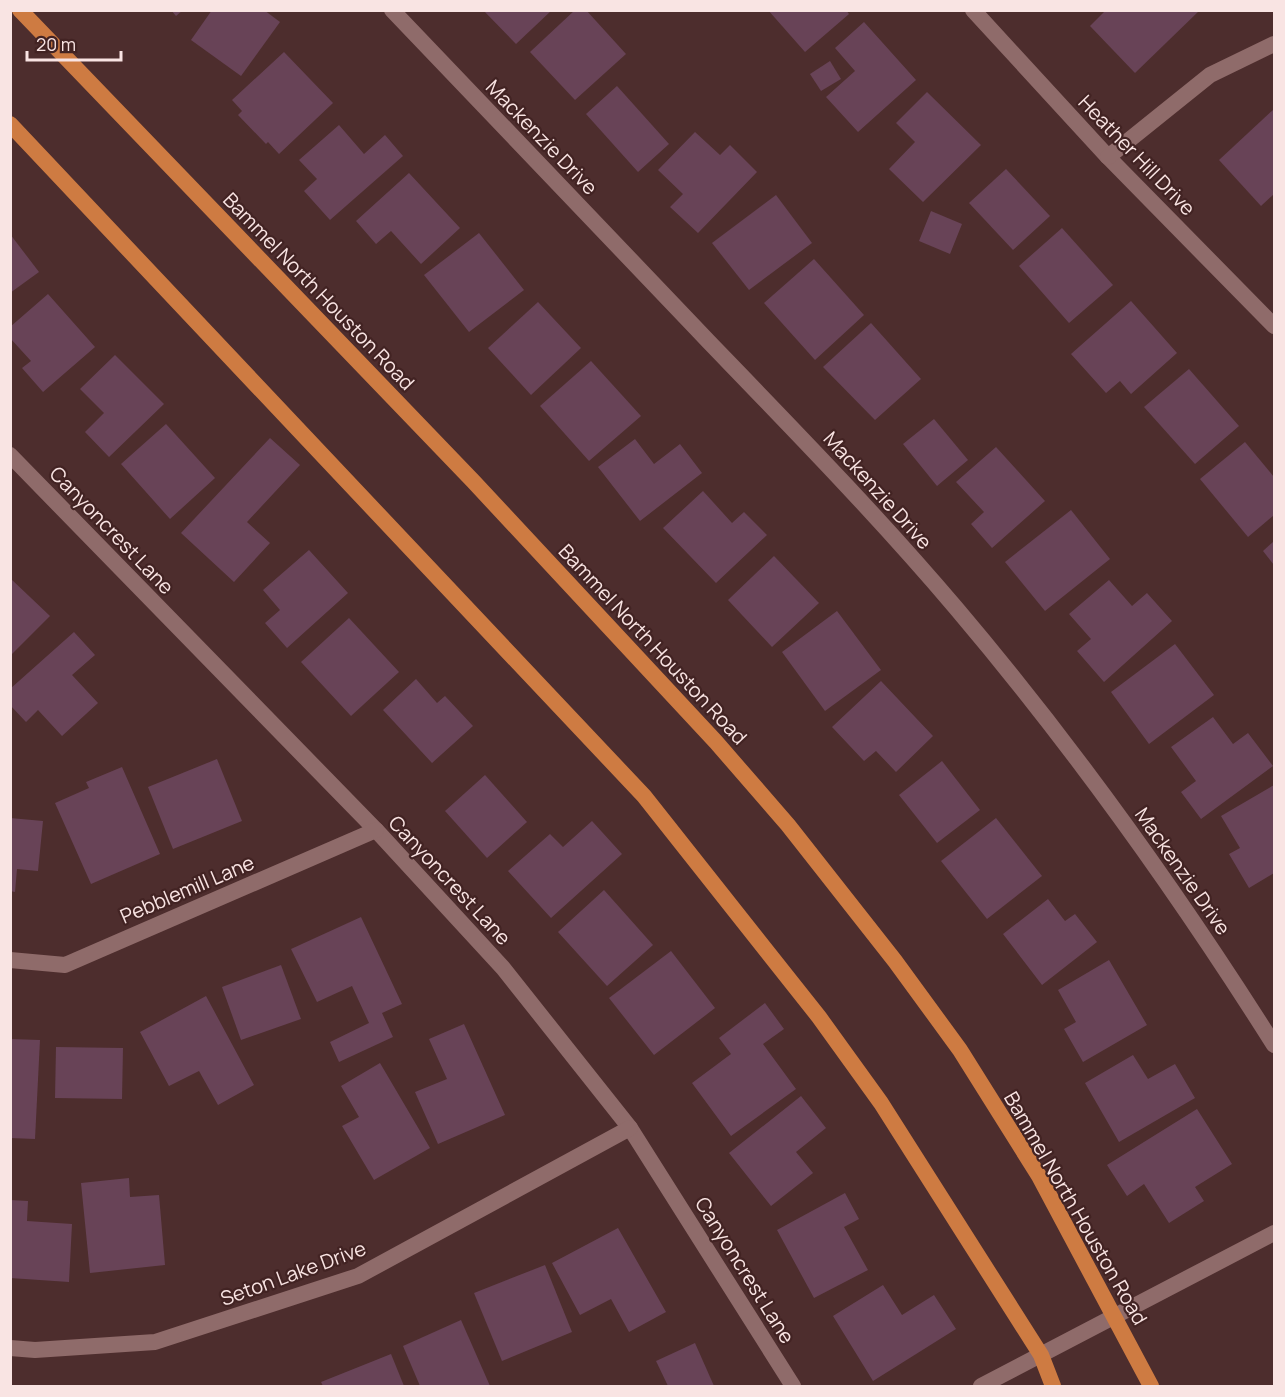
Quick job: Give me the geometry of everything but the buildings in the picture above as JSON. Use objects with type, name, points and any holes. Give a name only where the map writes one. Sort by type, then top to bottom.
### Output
[{"type":"main road","name":"Bammel North Houston Road","points":[[20,10],[473,482],[716,742],[788,825],[895,961],[960,1050],[1039,1176],[1151,1386]]},
{"type":"main road","points":[[10,124],[644,796],[819,1017],[881,1103],[1041,1355],[1053,1386]]},
{"type":"street","name":"Mackenzie Drive","points":[[392,10],[852,490],[956,608],[1051,724],[1139,843],[1221,961],[1275,1045]]},
{"type":"street","name":"Heather Hill Drive","points":[[973,10],[1108,157],[1275,326]]},
{"type":"street","points":[[1108,157],[1210,75],[1275,44]]},
{"type":"street","name":"Canyoncrest Lane","points":[[10,455],[376,830],[503,968],[630,1128],[793,1386]]},
{"type":"street","name":"Pebblemill Lane","points":[[10,960],[65,964],[376,830]]},
{"type":"street","name":"Seton Lake Drive","points":[[10,1348],[35,1350],[155,1342],[358,1276],[630,1128]]},
{"type":"street","points":[[981,1386],[1275,1233]]}]
